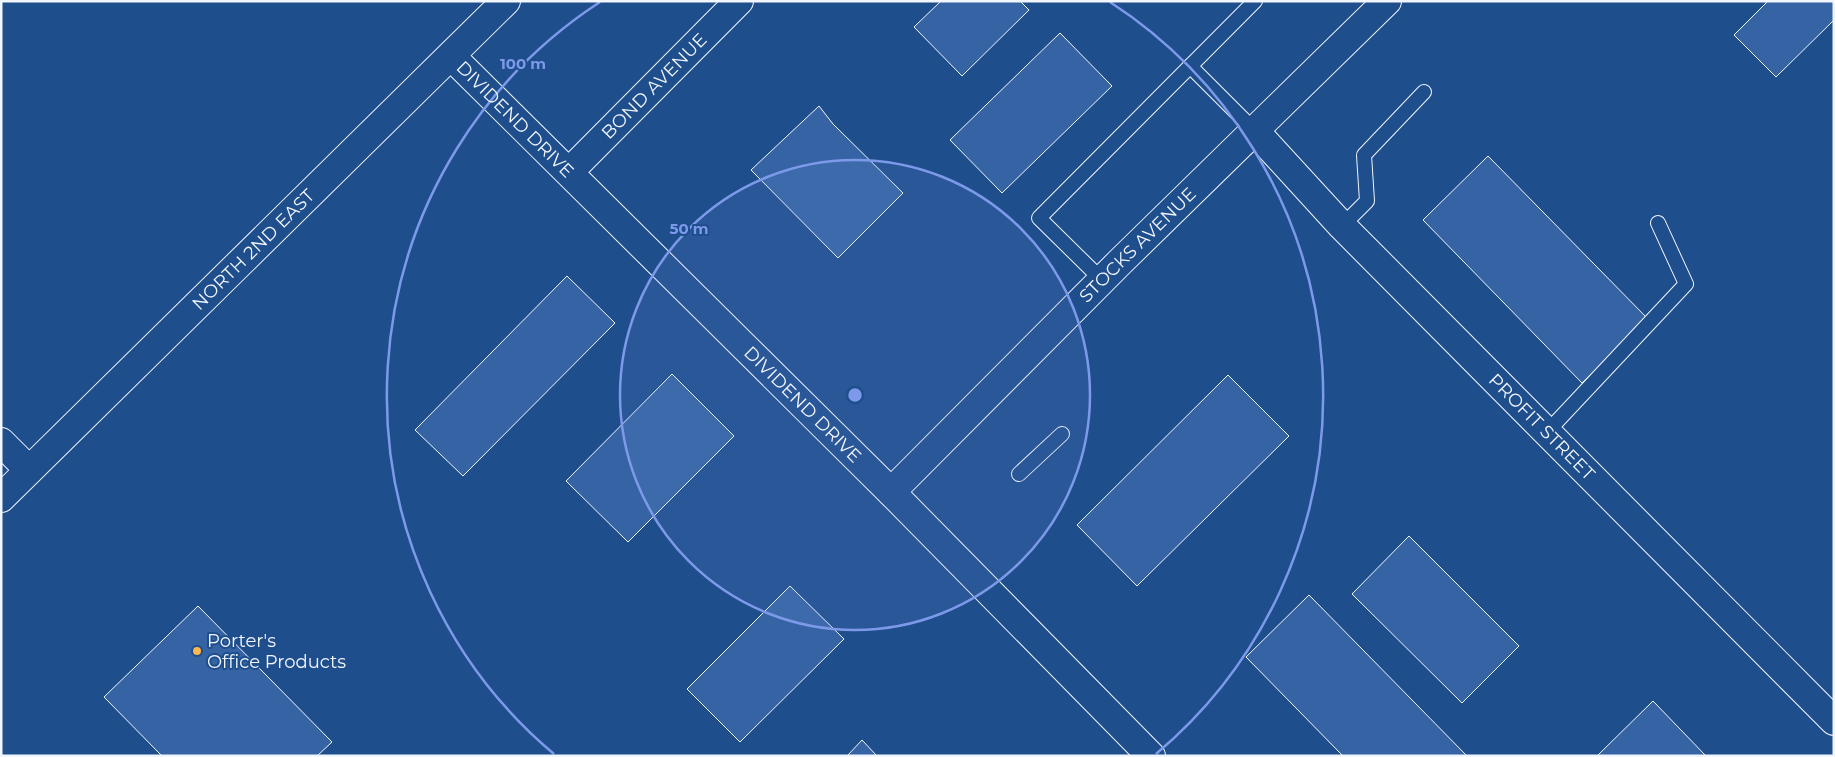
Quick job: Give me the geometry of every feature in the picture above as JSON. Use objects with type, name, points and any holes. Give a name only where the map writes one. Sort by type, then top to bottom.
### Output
[{"type":"street","name":"NORTH 2ND EAST","points":[[1,498],[506,1]]},
{"type":"street","name":"BOND AVENUE","points":[[569,172],[739,1]]},
{"type":"street","name":"STOCKS AVENUE","points":[[891,492],[1102,280],[1387,1]]},
{"type":"street","name":"DIVIDEND DRIVE","points":[[451,56],[891,492],[1151,756]]},
{"type":"street","name":"PROFIT STREET","points":[[1255,130],[1342,226],[1834,720]]},
{"type":"street","points":[[1,442],[29,470]]},
{"type":"lane","points":[[1102,280],[1040,218],[1255,1]]},
{"type":"lane","points":[[1190,66],[1255,130]]},
{"type":"lane","points":[[1342,226],[1367,202],[1364,154],[1424,92]]},
{"type":"lane","points":[[1547,432],[1686,284],[1658,223]]},
{"type":"lane","points":[[1018,474],[1062,434]]},
{"type":"building","points":[[941,1],[1020,1],[1029,10],[962,76],[914,27]]},
{"type":"building","points":[[1768,1],[1834,1],[1834,20],[1776,77],[1734,35]]},
{"type":"building","points":[[1060,33],[1112,86],[1002,193],[950,140]]},
{"type":"building","points":[[819,106],[833,124],[903,193],[838,258],[751,170]]},
{"type":"building","points":[[1488,156],[1648,319],[1582,383],[1423,220]]},
{"type":"building","points":[[567,276],[615,323],[463,476],[415,430]]},
{"type":"building","points":[[672,374],[734,436],[628,542],[566,481]]},
{"type":"building","points":[[1228,375],[1289,436],[1137,586],[1077,525]]},
{"type":"building","points":[[1409,536],[1519,646],[1462,703],[1352,594]]},
{"type":"building","points":[[790,586],[844,639],[740,742],[687,689]]},
{"type":"building","points":[[1309,595],[1467,756],[1343,756],[1246,657]]},
{"type":"building","name":"Porter's Office Products","points":[[198,606],[332,742],[317,756],[162,756],[104,697]]},
{"type":"building","points":[[1653,701],[1706,756],[1597,756]]},
{"type":"building","points":[[862,740],[877,756],[847,756]]},
{"type":"place","name":"Porter's Office Products","points":[[197,651]]}]
